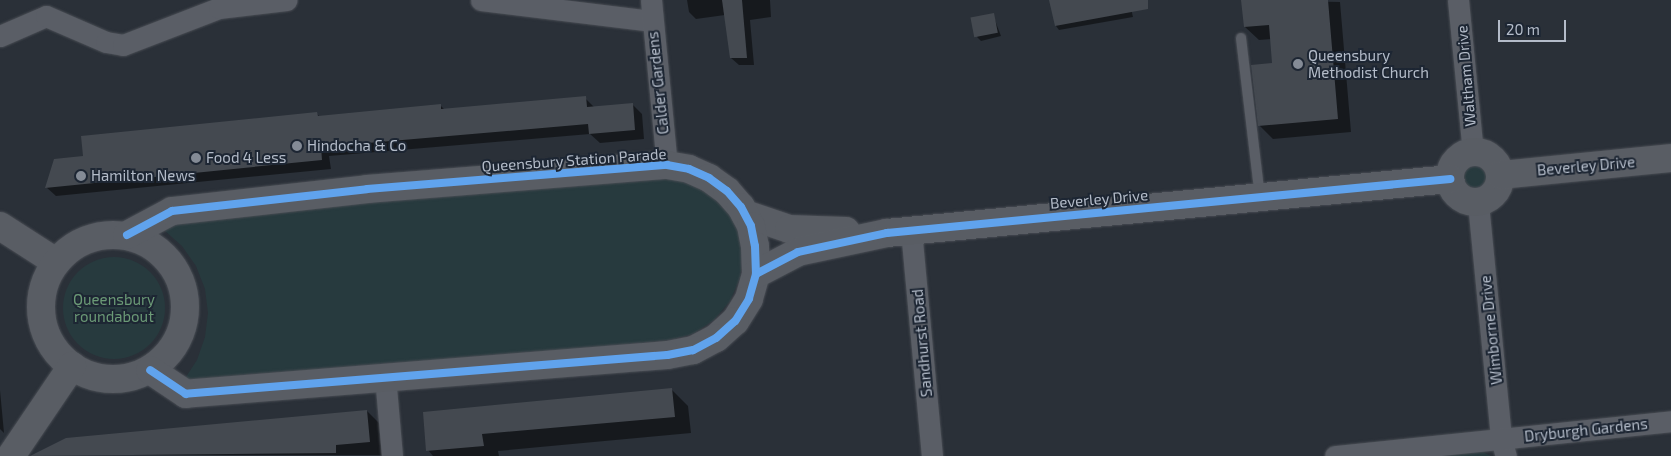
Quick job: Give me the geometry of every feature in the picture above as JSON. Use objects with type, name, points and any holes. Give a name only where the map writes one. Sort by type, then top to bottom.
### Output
[{"type":"street","points":[[0,36],[46,16],[106,42],[123,45],[219,8],[287,0]]},
{"type":"street","points":[[481,0],[651,10]]},
{"type":"street","name":"Waltham Drive","points":[[1458,0],[1473,152]]},
{"type":"street","name":"Calder Gardens","points":[[651,10],[667,165]]},
{"type":"street","points":[[1473,152],[1492,158],[1501,175],[1495,193],[1478,203],[1459,197],[1450,179],[1456,161],[1473,152]]},
{"type":"street","name":"Beverley Drive","points":[[1501,175],[1671,158]]},
{"type":"street","name":"Queensbury Station Parade","points":[[127,235],[172,211],[368,189],[667,165],[709,178],[727,191],[745,214],[755,246],[756,274],[749,299],[736,321],[716,338],[693,350],[667,355],[385,376],[186,394],[150,370]]},
{"type":"street","name":"Beverley Drive","points":[[745,214],[789,229],[899,231],[1450,179]]},
{"type":"street","name":"Wimborne Drive","points":[[1478,203],[1503,447]]},
{"type":"street","points":[[0,226],[56,262]]},
{"type":"street","name":"Beverley Drive","points":[[756,274],[798,252],[899,231]]},
{"type":"street","name":"Sandhurst Road","points":[[899,231],[932,456]]},
{"type":"street","points":[[107,234],[127,235],[151,244],[170,261],[182,282],[185,299],[182,332],[169,353],[150,370],[131,377],[110,379],[90,375],[72,366],[55,350],[44,329],[41,306],[45,282],[56,262],[70,248],[88,239],[107,234]]},
{"type":"street","points":[[11,456],[72,366]]},
{"type":"street","points":[[385,376],[392,456]]},
{"type":"street","name":"Dryburgh Gardens","points":[[1335,456],[1503,447],[1671,421]]},
{"type":"lane","points":[[1241,38],[1260,198]]},
{"type":"green space","points":[[1476,159],[1486,164],[1491,174],[1486,184],[1476,189],[1466,184],[1461,174],[1466,164]]},
{"type":"green space","points":[[661,174],[686,178],[726,207],[738,229],[743,254],[740,278],[730,301],[714,320],[693,334],[669,340],[191,391],[184,380],[197,360],[205,337],[208,313],[205,289],[196,266],[182,246],[164,230],[170,218]]},
{"type":"green space","name":"Queensbury roundabout","points":[[114,257],[133,261],[150,272],[161,289],[165,308],[161,327],[150,344],[133,355],[114,359],[95,355],[78,344],[67,327],[63,308],[67,289],[78,272],[95,261]]},
{"type":"green space","points":[[1477,449],[1491,456],[1409,456]]},
{"type":"building","points":[[722,0],[742,0],[747,58],[730,58]]},
{"type":"building","points":[[1049,0],[1148,0],[1148,9],[1055,26]]},
{"type":"building","name":"Queensbury Methodist Church","points":[[1241,0],[1328,0],[1338,119],[1258,126],[1251,65],[1272,63],[1269,25],[1244,27]]},
{"type":"building","points":[[994,13],[998,33],[974,37],[970,18]]},
{"type":"building","points":[[586,96],[587,107],[633,103],[635,130],[589,134],[588,124],[321,147],[322,160],[45,188],[54,159],[83,156],[81,136],[317,112],[318,116],[441,104],[441,109]]},
{"type":"building","points":[[672,388],[675,417],[482,434],[484,446],[426,451],[423,412]]},
{"type":"building","points":[[367,410],[370,442],[336,445],[336,453],[30,456],[66,438]]},
{"type":"cycle path","points":[[127,235],[172,211],[367,189],[667,165],[689,169],[709,178],[727,191],[741,207],[751,226],[755,246],[756,274],[749,299],[735,321],[716,338],[693,350],[667,355],[186,394],[150,370]]},
{"type":"cycle path","points":[[756,274],[798,252],[887,233],[1450,179]]},
{"type":"place","name":"Queensbury Methodist Church","points":[[1298,64]]},
{"type":"place","name":"Hindocha & Co","points":[[297,146]]},
{"type":"place","name":"Food 4 Less","points":[[196,158]]},
{"type":"place","name":"Hamilton News","points":[[81,176]]}]
